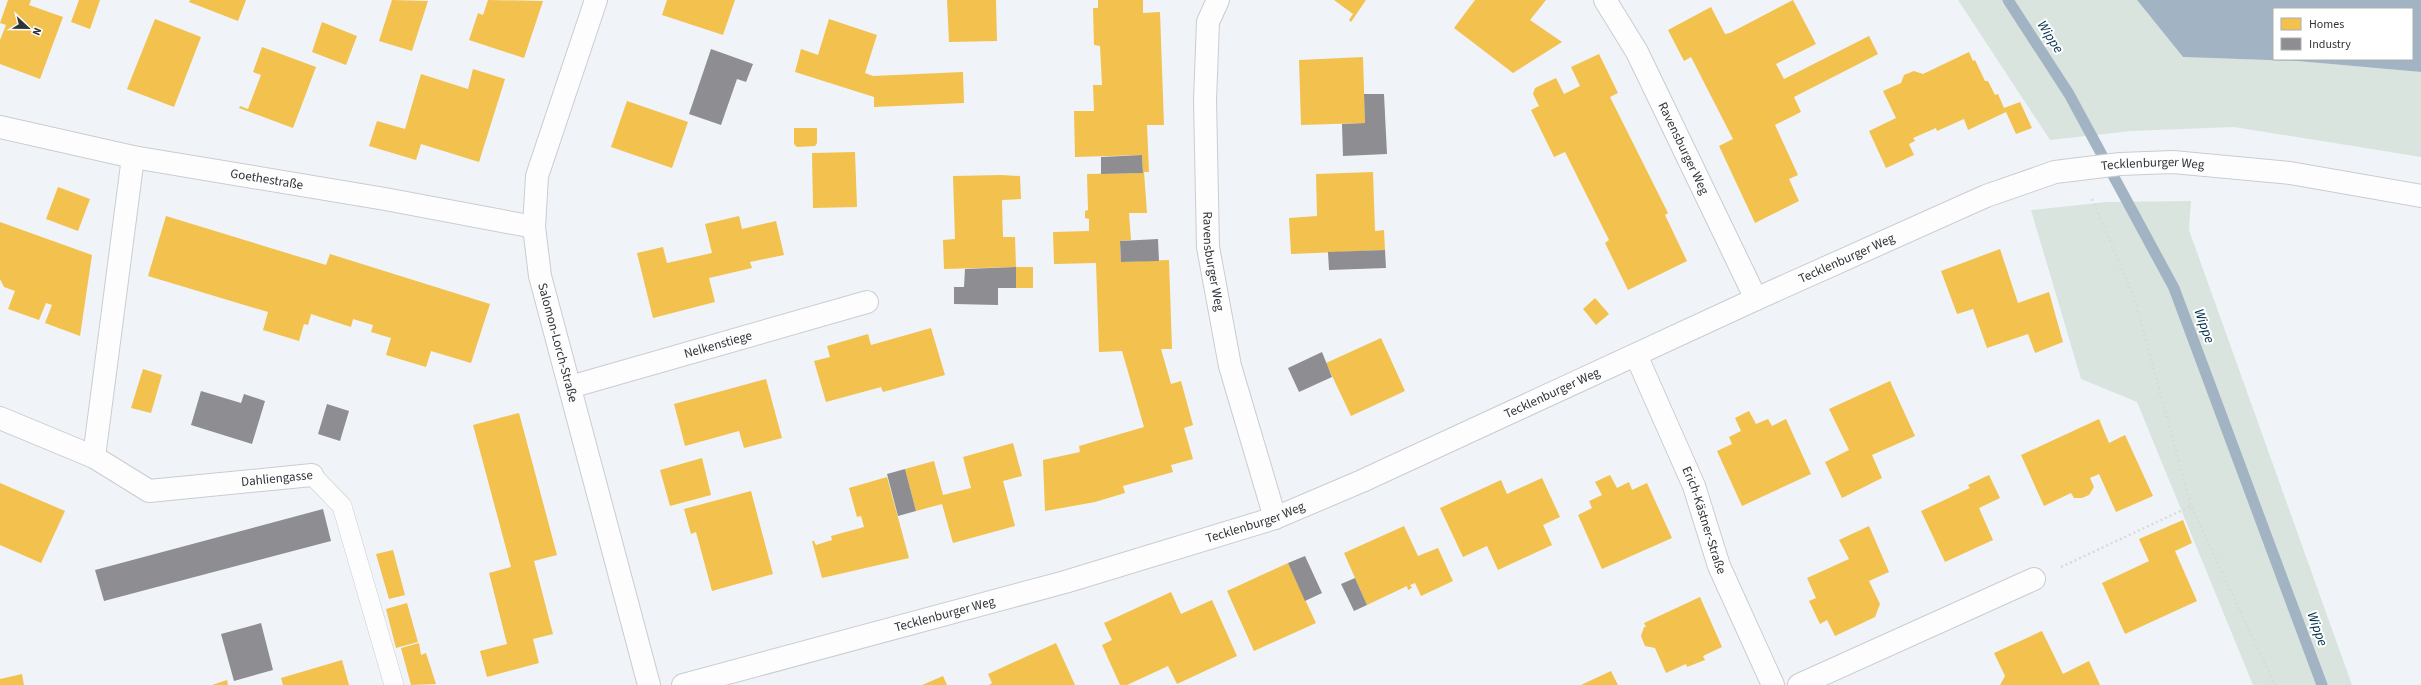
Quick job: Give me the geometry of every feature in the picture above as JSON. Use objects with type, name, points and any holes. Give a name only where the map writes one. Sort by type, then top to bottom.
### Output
[{"type":"street","name":"Salomon-Lorch-Straße","points":[[596,0],[537,176],[534,227],[540,276],[650,685]]},
{"type":"street","name":"Ravensburger Weg","points":[[1218,0],[1208,22],[1206,77],[1208,247],[1230,366],[1275,518]]},
{"type":"street","name":"Ravensburger Weg","points":[[1605,0],[1637,52],[1756,299]]},
{"type":"street","name":"Goethestraße","points":[[0,126],[133,157],[534,227]]},
{"type":"street","points":[[94,457],[133,157]]},
{"type":"street","name":"Tecklenburger Weg","points":[[683,685],[1065,582],[1275,518],[1362,482],[1756,299],[1986,196],[2056,172],[2120,164],[2173,162],[2290,172],[2421,196]]},
{"type":"street","name":"Nelkenstiege","points":[[570,386],[867,302]]},
{"type":"street","name":"Erich-Kästner-Straße","points":[[1636,355],[1694,486],[1719,566],[1774,685]]},
{"type":"street","name":"Dahliengasse","points":[[0,418],[94,457],[149,491],[312,476]]},
{"type":"street","points":[[1799,685],[2034,579]]},
{"type":"lane","name":"Dahliengasse","points":[[312,476],[342,506],[394,685]]},
{"type":"path","points":[[2090,194],[2134,297],[2192,506],[2275,685]]},
{"type":"path","points":[[2034,579],[2192,506]]},
{"type":"shaded area","points":[[1958,0],[2137,0],[2183,57],[2297,61],[2421,72],[2421,157],[2234,127],[2131,131],[2050,140]]},
{"type":"shaded area","points":[[2191,201],[2189,230],[2352,685],[2253,685],[2137,402],[2081,379],[2031,210],[2107,202]]},
{"type":"water","points":[[2137,0],[2421,0],[2421,72],[2297,61],[2183,57]]},
{"type":"building: Homes","points":[[8,0],[31,0],[29,5],[63,17],[40,79],[0,64],[0,40],[6,25],[0,23]]},
{"type":"building: Homes","points":[[79,0],[100,0],[90,29],[71,22]]},
{"type":"building: Homes","points":[[190,0],[246,0],[238,21],[189,2]]},
{"type":"building: Homes","points":[[392,0],[428,1],[412,51],[379,41]]},
{"type":"building: Homes","points":[[488,0],[543,1],[524,58],[469,40],[478,13],[483,15]]},
{"type":"building: Homes","points":[[667,0],[735,0],[723,35],[662,15]]},
{"type":"building: Homes","points":[[947,0],[996,0],[997,41],[949,42]]},
{"type":"building: Homes","points":[[1098,0],[1143,0],[1143,13],[1160,12],[1164,125],[1147,125],[1149,172],[1144,172],[1147,213],[1129,213],[1131,240],[1120,241],[1121,262],[1169,260],[1172,349],[1161,349],[1171,384],[1181,381],[1193,425],[1184,428],[1193,459],[1171,465],[1173,472],[1123,486],[1125,493],[1095,502],[1045,511],[1043,460],[1080,452],[1079,446],[1144,427],[1122,351],[1099,352],[1096,263],[1054,264],[1053,232],[1089,231],[1089,219],[1085,218],[1085,211],[1088,210],[1087,174],[1143,173],[1142,155],[1075,157],[1074,111],[1094,111],[1093,85],[1102,85],[1100,46],[1094,45],[1093,8],[1098,8]]},
{"type":"building: Homes","points":[[1334,0],[1366,0],[1351,22],[1349,20],[1353,14]]},
{"type":"building: Homes","points":[[1475,0],[1546,0],[1530,20],[1562,42],[1513,73],[1454,28]]},
{"type":"building: Homes","points":[[1793,0],[1816,44],[1776,64],[1784,79],[1869,36],[1878,54],[1794,97],[1801,112],[1775,125],[1798,175],[1789,179],[1799,201],[1755,223],[1719,146],[1733,139],[1691,57],[1684,61],[1668,30],[1711,7],[1725,34],[1730,33]]},
{"type":"building: Homes","points":[[155,19],[201,37],[174,107],[127,89]]},
{"type":"building: Homes","points":[[829,19],[877,35],[865,73],[873,76],[963,72],[964,103],[874,107],[874,97],[795,72],[801,49],[818,55]]},
{"type":"building: Homes","points":[[322,22],[357,36],[346,65],[312,52]]},
{"type":"building: Homes","points":[[262,47],[316,67],[293,128],[239,108],[240,106],[248,109],[261,75],[253,72]]},
{"type":"building: Homes","points":[[1969,52],[1973,61],[1975,60],[1985,81],[1988,81],[1995,95],[1998,94],[2004,108],[2020,102],[2032,128],[2016,134],[2006,112],[1968,130],[1964,119],[1937,131],[1936,128],[1913,138],[1915,141],[1909,144],[1914,155],[1886,168],[1869,131],[1896,118],[1883,91],[1901,83],[1904,75],[1914,71],[1923,74]]},
{"type":"building: Homes","points":[[1599,54],[1618,93],[1610,97],[1668,213],[1665,215],[1687,261],[1628,290],[1605,243],[1609,240],[1565,152],[1554,157],[1531,110],[1539,106],[1533,94],[1535,88],[1556,78],[1564,94],[1580,86],[1571,67]]},
{"type":"building: Homes","points":[[1363,57],[1365,123],[1301,125],[1299,60]]},
{"type":"building: Homes","points":[[473,69],[505,79],[479,162],[421,144],[416,160],[369,146],[377,121],[405,129],[421,74],[468,89]]},
{"type":"building: Homes","points":[[627,101],[688,122],[672,168],[611,147]]},
{"type":"building: Homes","points":[[794,128],[817,128],[817,143],[815,146],[797,147],[794,144]]},
{"type":"building: Homes","points":[[855,152],[857,207],[813,208],[812,153]]},
{"type":"building: Homes","points":[[1373,172],[1375,231],[1384,230],[1385,250],[1291,254],[1289,218],[1317,216],[1316,174]]},
{"type":"building: Homes","points":[[953,176],[1020,176],[1021,199],[1002,200],[1003,237],[1015,237],[1016,267],[944,269],[943,240],[955,239]]},
{"type":"building: Homes","points":[[58,187],[90,199],[78,231],[46,219]]},
{"type":"building: Homes","points":[[166,216],[326,265],[330,254],[490,304],[471,363],[431,351],[426,367],[386,355],[391,338],[371,332],[373,325],[353,319],[351,327],[311,314],[308,325],[304,324],[299,341],[263,330],[268,312],[148,276]]},
{"type":"building: Homes","points":[[739,216],[742,229],[776,221],[784,255],[750,262],[752,268],[709,278],[715,302],[653,318],[637,253],[663,247],[667,263],[712,253],[705,224]]},
{"type":"building: Homes","points":[[0,222],[92,255],[80,336],[45,323],[52,305],[46,303],[39,320],[8,309],[15,291],[4,287],[0,279]]},
{"type":"building: Homes","points":[[2000,249],[2018,303],[2049,292],[2063,342],[2035,353],[2028,334],[1987,348],[1973,309],[1957,314],[1941,271]]},
{"type":"building: Homes","points":[[1016,267],[1033,267],[1033,288],[1016,288]]},
{"type":"building: Homes","points":[[1595,298],[1609,314],[1596,325],[1583,309]]},
{"type":"building: Homes","points":[[931,328],[945,375],[883,392],[881,387],[826,402],[814,361],[830,357],[827,346],[868,334],[871,345]]},
{"type":"building: Homes","points":[[1381,338],[1405,391],[1351,416],[1326,363]]},
{"type":"building: Homes","points":[[143,369],[162,375],[151,413],[131,408]]},
{"type":"building: Homes","points":[[766,379],[782,438],[744,448],[739,431],[685,446],[674,404]]},
{"type":"building: Homes","points":[[1890,381],[1915,436],[1872,455],[1882,478],[1842,498],[1825,462],[1849,450],[1829,409]]},
{"type":"building: Homes","points":[[1749,411],[1756,424],[1768,419],[1772,426],[1786,419],[1811,474],[1742,506],[1717,451],[1732,444],[1729,437],[1741,431],[1735,418]]},
{"type":"building: Homes","points":[[519,413],[557,555],[534,561],[553,634],[533,639],[539,663],[487,677],[480,651],[507,644],[489,573],[511,567],[473,425]]},
{"type":"building: Homes","points":[[2099,419],[2109,443],[2125,435],[2153,496],[2116,512],[2099,474],[2090,478],[2094,487],[2089,495],[2082,498],[2074,498],[2071,493],[2044,506],[2021,455]]},
{"type":"building: Homes","points":[[1013,443],[1022,476],[1003,481],[1015,526],[953,543],[942,504],[916,511],[905,469],[934,461],[943,495],[971,488],[963,457]]},
{"type":"building: Homes","points":[[702,458],[711,495],[670,506],[660,470]]},
{"type":"building: Homes","points":[[1610,475],[1617,488],[1629,482],[1632,490],[1647,483],[1672,538],[1602,569],[1578,515],[1592,508],[1589,501],[1602,495],[1595,482]]},
{"type":"building: Homes","points":[[1989,475],[2000,498],[1979,508],[1993,540],[1945,562],[1921,511],[1970,488],[1968,485]]},
{"type":"building: Homes","points":[[887,477],[909,558],[822,578],[812,541],[814,541],[816,545],[832,540],[831,536],[864,527],[861,516],[857,517],[849,488]]},
{"type":"building: Homes","points":[[1542,478],[1560,517],[1543,525],[1552,545],[1498,570],[1487,546],[1463,557],[1440,508],[1501,480],[1507,494]]},
{"type":"building: Homes","points":[[0,483],[65,511],[41,563],[0,545]]},
{"type":"building: Homes","points":[[751,491],[773,574],[712,591],[696,532],[691,534],[684,509]]},
{"type":"building: Homes","points":[[2183,520],[2192,543],[2175,551],[2197,601],[2125,634],[2102,583],[2149,561],[2139,539]]},
{"type":"building: Homes","points":[[1404,526],[1418,556],[1438,548],[1453,581],[1421,596],[1415,583],[1410,585],[1412,588],[1408,590],[1407,586],[1367,605],[1344,553]]},
{"type":"building: Homes","points":[[1869,526],[1889,572],[1869,581],[1880,604],[1875,617],[1835,636],[1827,620],[1820,624],[1809,601],[1816,598],[1807,578],[1849,559],[1839,540]]},
{"type":"building: Homes","points":[[393,550],[405,595],[389,599],[376,554]]},
{"type":"building: Homes","points":[[1288,563],[1316,623],[1254,651],[1227,591]]},
{"type":"building: Homes","points":[[1171,592],[1181,614],[1212,600],[1237,656],[1177,684],[1168,666],[1127,685],[1120,685],[1102,645],[1112,640],[1104,623]]},
{"type":"building: Homes","points":[[1700,597],[1722,647],[1703,656],[1705,660],[1687,667],[1686,664],[1666,673],[1655,648],[1645,646],[1641,636],[1644,627],[1646,627],[1644,623]]},
{"type":"building: Homes","points":[[407,603],[418,642],[396,648],[386,609]]},
{"type":"building: Homes","points":[[2042,631],[2063,674],[2089,661],[2100,685],[2000,685],[2005,676],[1994,653]]},
{"type":"building: Homes","points":[[419,643],[421,655],[426,653],[436,684],[411,685],[401,648]]},
{"type":"building: Homes","points":[[1056,643],[1075,685],[989,685],[992,683],[988,674]]},
{"type":"building: Homes","points":[[342,660],[349,685],[283,685],[281,678]]},
{"type":"building: Homes","points":[[1611,671],[1618,685],[1581,685]]},
{"type":"building: Homes","points":[[22,674],[24,685],[0,685],[0,679]]},
{"type":"building: Homes","points":[[943,676],[947,685],[922,685]]},
{"type":"building: Homes","points":[[227,680],[228,685],[212,685]]},
{"type":"building: Industry","points":[[711,49],[753,64],[746,82],[737,79],[721,125],[689,114]]},
{"type":"building: Industry","points":[[1364,94],[1384,94],[1387,154],[1343,156],[1342,124],[1365,123]]},
{"type":"building: Industry","points":[[1142,155],[1143,173],[1101,174],[1101,157]]},
{"type":"building: Industry","points":[[1158,239],[1159,261],[1121,262],[1120,241]]},
{"type":"building: Industry","points":[[1385,250],[1386,268],[1329,270],[1328,252]]},
{"type":"building: Industry","points":[[1016,267],[1016,288],[998,288],[998,305],[954,304],[954,287],[964,287],[965,269]]},
{"type":"building: Industry","points":[[1322,352],[1332,377],[1299,392],[1288,368]]},
{"type":"building: Industry","points":[[201,391],[241,403],[244,394],[265,401],[252,444],[191,425]]},
{"type":"building: Industry","points":[[327,404],[349,411],[340,441],[318,434]]},
{"type":"building: Industry","points":[[905,469],[916,511],[898,516],[887,474]]},
{"type":"building: Industry","points":[[323,509],[331,541],[104,601],[95,570]]},
{"type":"building: Industry","points":[[1305,556],[1322,593],[1305,601],[1288,563]]},
{"type":"building: Industry","points":[[1355,578],[1367,605],[1354,611],[1341,584]]},
{"type":"building: Industry","points":[[261,623],[273,670],[234,681],[221,634]]},
{"type":"waterway","name":"Wippe","points":[[2008,0],[2069,94],[2174,288],[2322,685]]}]
